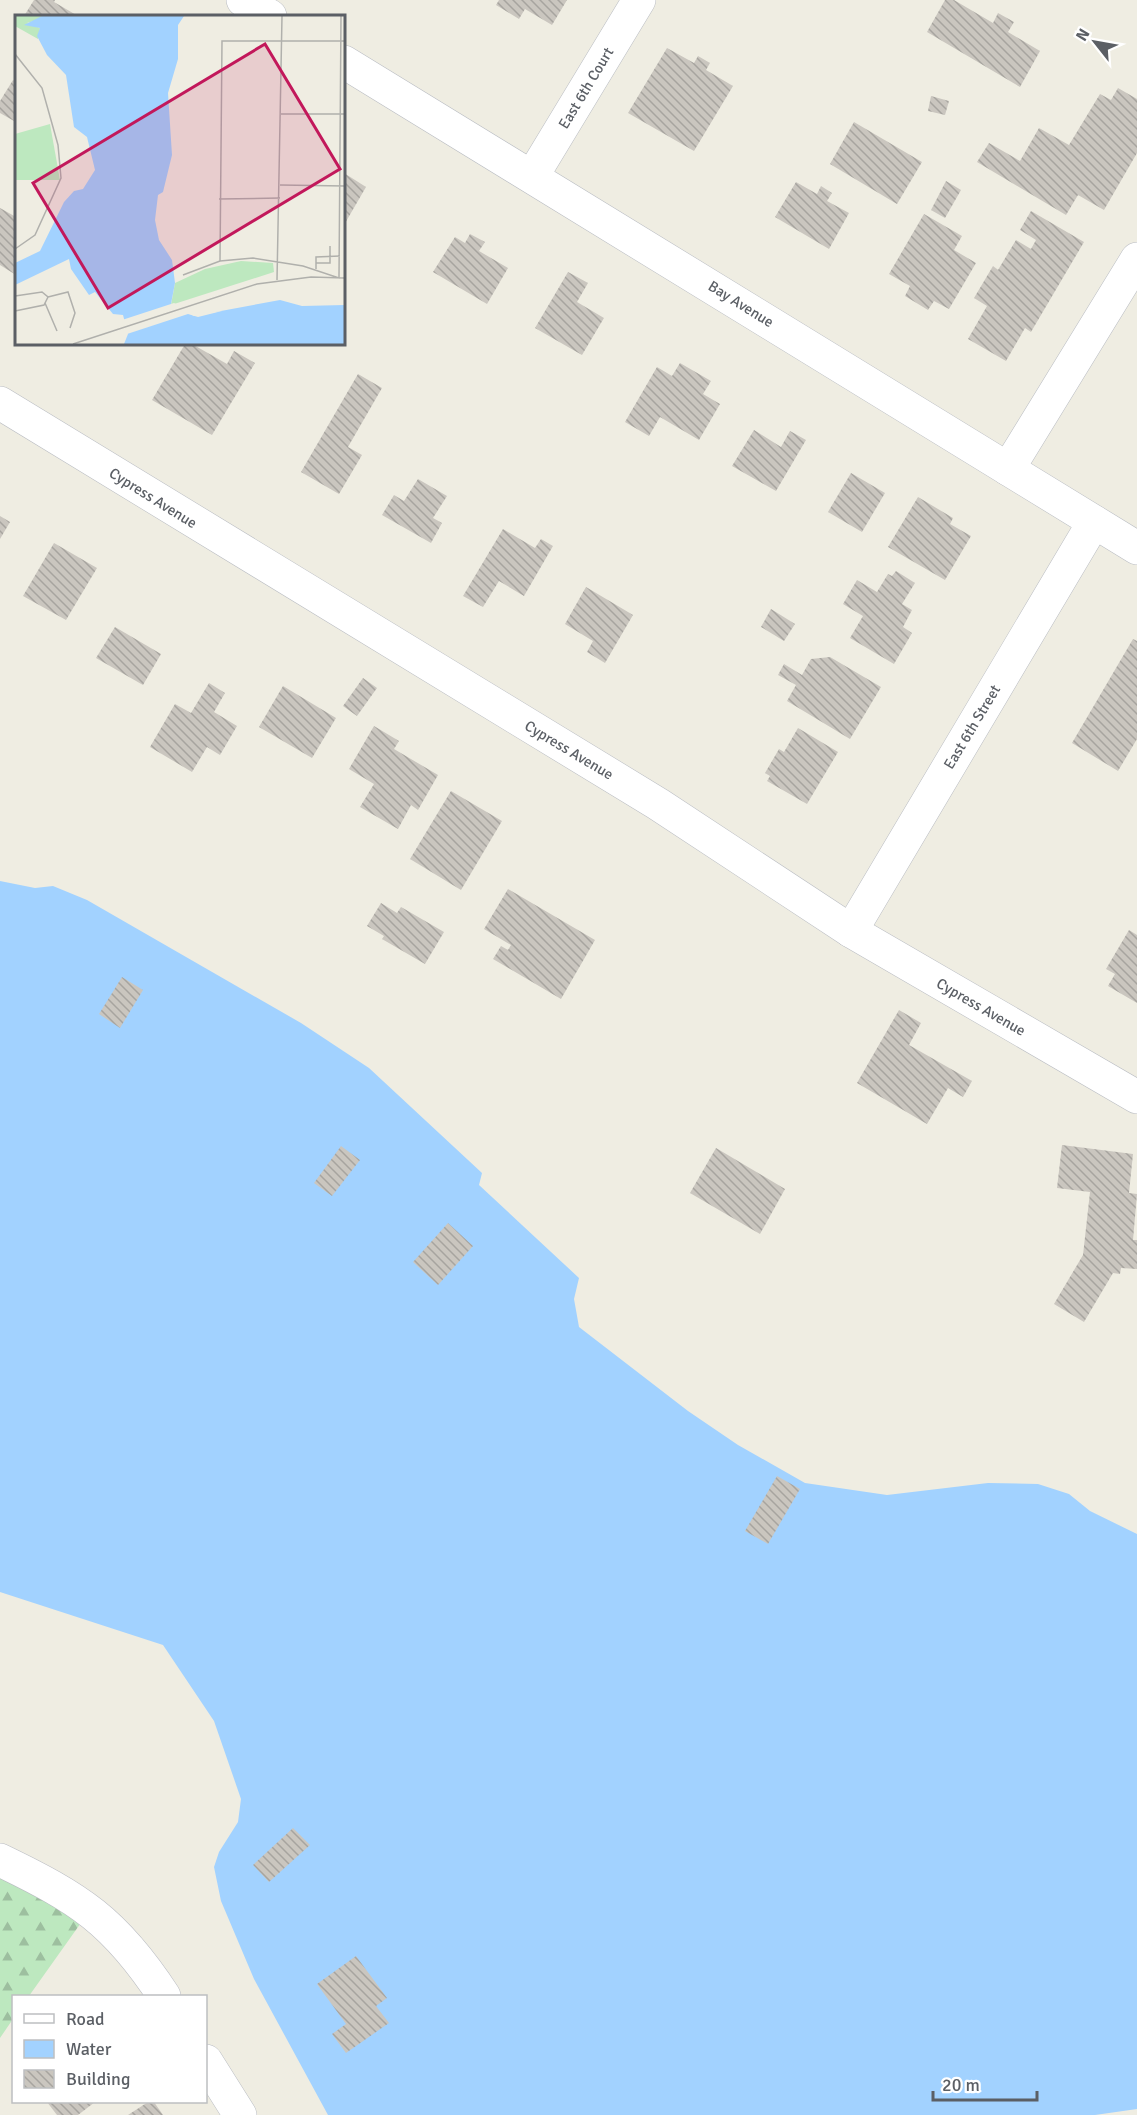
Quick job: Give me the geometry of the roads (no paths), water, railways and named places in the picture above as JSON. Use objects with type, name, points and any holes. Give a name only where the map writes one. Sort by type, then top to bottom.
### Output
[{"type":"street","points":[[243,0],[268,15]]},
{"type":"street","name":"East 6th Court","points":[[533,175],[639,0]]},
{"type":"street","name":"Bay Avenue","points":[[345,63],[533,175],[1137,548]]},
{"type":"street","points":[[1008,469],[1137,259]]},
{"type":"street","name":"Cypress Avenue","points":[[0,403],[658,804],[851,931],[1137,1097]]},
{"type":"street","name":"East 6th Street","points":[[851,931],[1094,522]]},
{"type":"street","points":[[0,1860],[77,1900],[93,1911],[136,1955],[163,1995]]},
{"type":"street","points":[[207,2063],[240,2115]]},
{"type":"water","points":[[0,881],[35,888],[53,886],[87,900],[301,1023],[369,1068],[482,1173],[479,1185],[579,1278],[574,1299],[579,1327],[688,1411],[738,1445],[805,1483],[887,1495],[988,1483],[1038,1484],[1069,1494],[1090,1511],[1137,1534],[1137,2109],[1095,2115],[328,2115],[254,1979],[221,1901],[214,1867],[219,1852],[238,1822],[241,1799],[214,1721],[163,1645],[0,1592]]}]
